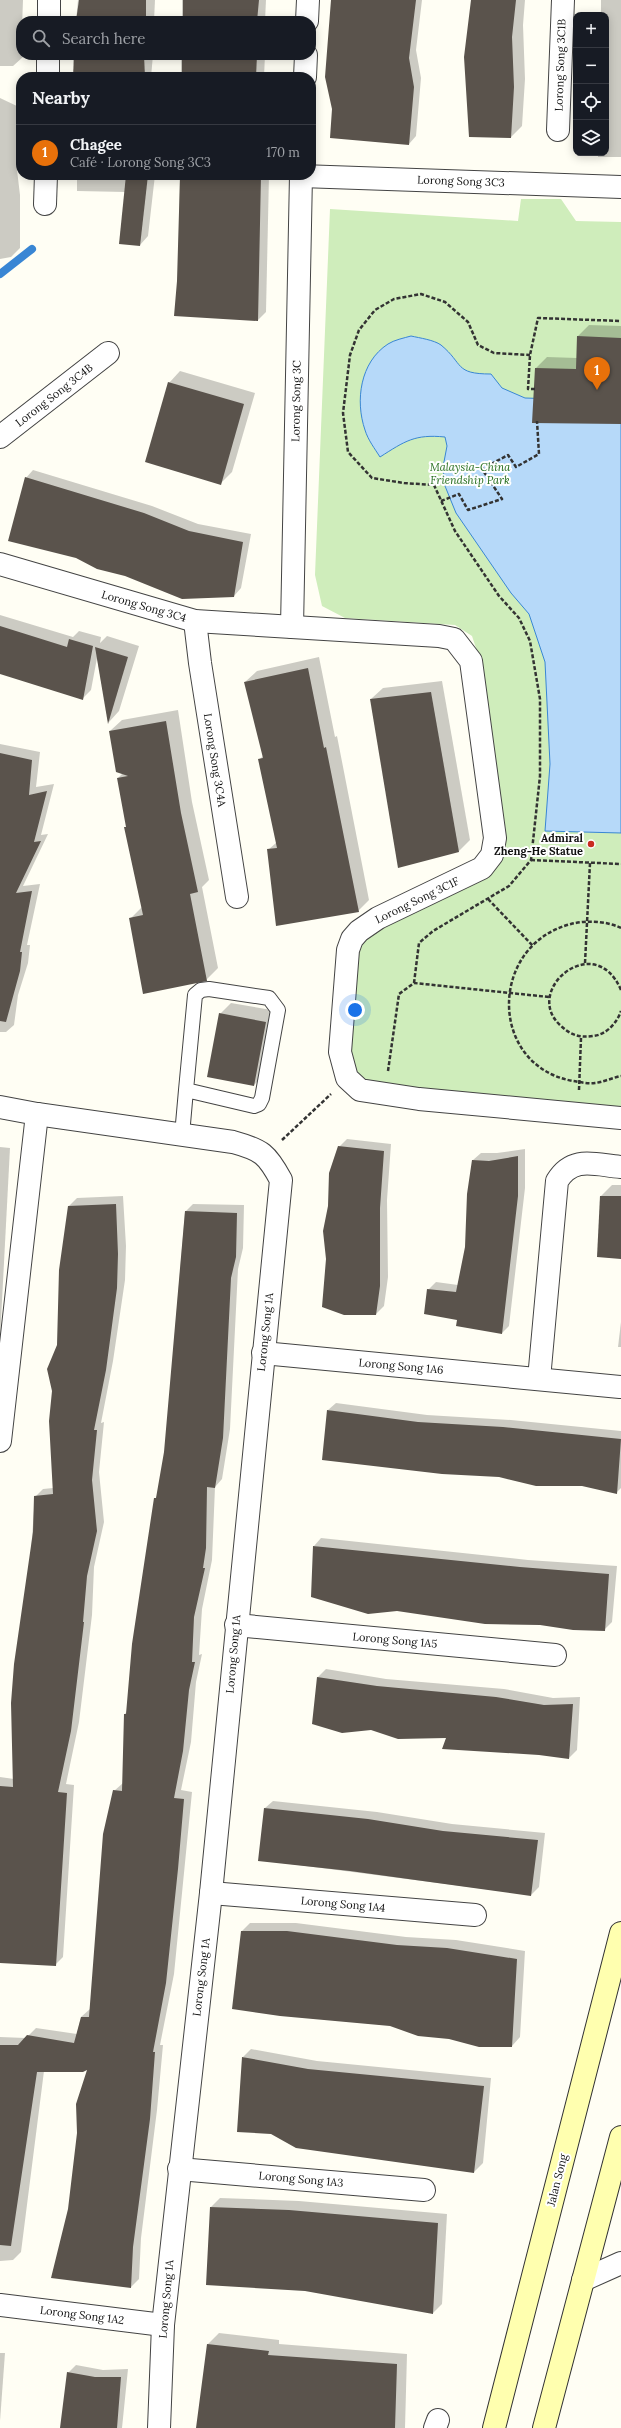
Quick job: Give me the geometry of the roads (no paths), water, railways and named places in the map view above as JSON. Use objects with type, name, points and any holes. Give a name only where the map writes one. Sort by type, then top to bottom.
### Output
[{"type":"main road","name":"Jalan Song","points":[[494,2428],[621,1933]]},
{"type":"main road","points":[[544,2428],[621,2138]]},
{"type":"street","points":[[49,0],[49,16]]},
{"type":"street","points":[[307,16],[308,0]]},
{"type":"street","name":"Lorong Song 3C1B","points":[[558,130],[563,0]]},
{"type":"street","points":[[48,60],[48,72]]},
{"type":"street","points":[[305,72],[306,60]]},
{"type":"street","name":"Lorong Song 3C3","points":[[316,177],[621,187]]},
{"type":"street","points":[[45,204],[46,180]]},
{"type":"street","name":"Lorong Song 3C","points":[[292,627],[301,180]]},
{"type":"street","name":"Lorong Song 3C4B","points":[[0,437],[108,353]]},
{"type":"street","name":"Lorong Song 3C4","points":[[0,564],[195,621],[292,627]]},
{"type":"street","name":"Lorong Song 3C4A","points":[[195,621],[200,663],[237,898]]},
{"type":"street","name":"Lorong Song 3C1F","points":[[292,627],[454,639],[471,661],[495,838],[492,855],[482,868],[378,918],[352,939],[348,950],[340,1052],[347,1078],[360,1090],[419,1098],[621,1118]]},
{"type":"street","name":"Lorong Song 1A","points":[[0,1107],[256,1148],[271,1161],[281,1180],[236,1625],[211,1893],[179,2169],[163,2326],[160,2428]]},
{"type":"street","points":[[0,1441],[37,1114]]},
{"type":"street","points":[[539,1379],[557,1182],[564,1170],[574,1165],[586,1163],[621,1167]]},
{"type":"street","name":"Lorong Song 1A6","points":[[263,1353],[620,1387]]},
{"type":"street","name":"Lorong Song 1A5","points":[[236,1625],[555,1655]]},
{"type":"street","name":"Lorong Song 1A4","points":[[211,1893],[475,1915]]},
{"type":"street","name":"Lorong Song 1A3","points":[[179,2169],[424,2190]]},
{"type":"street","points":[[584,2280],[621,2263]]},
{"type":"street","name":"Lorong Song 1A2","points":[[0,2305],[163,2326]]},
{"type":"lane","points":[[182,1135],[186,1090],[195,995],[201,990],[210,989],[269,998],[278,1010],[262,1098],[259,1104],[254,1106],[186,1090]]},
{"type":"water","points":[[411,336],[438,343],[465,370],[479,374],[491,374],[502,388],[525,398],[621,401],[621,833],[545,831],[550,764],[545,662],[529,614],[511,593],[456,513],[445,486],[443,467],[447,446],[445,437],[435,436],[411,440],[380,457],[366,434],[360,407],[360,395],[366,371],[371,361],[388,344]]},
{"type":"waterway","points":[[0,274],[32,249]]},
{"type":"place","name":"Chagee","points":[[597,390]]},
{"type":"place","name":"Admiral Zheng-He Statue","points":[[591,844]]},
{"type":"park label","name":"Malaysia-China Friendship Park","points":[[470,473]]}]
